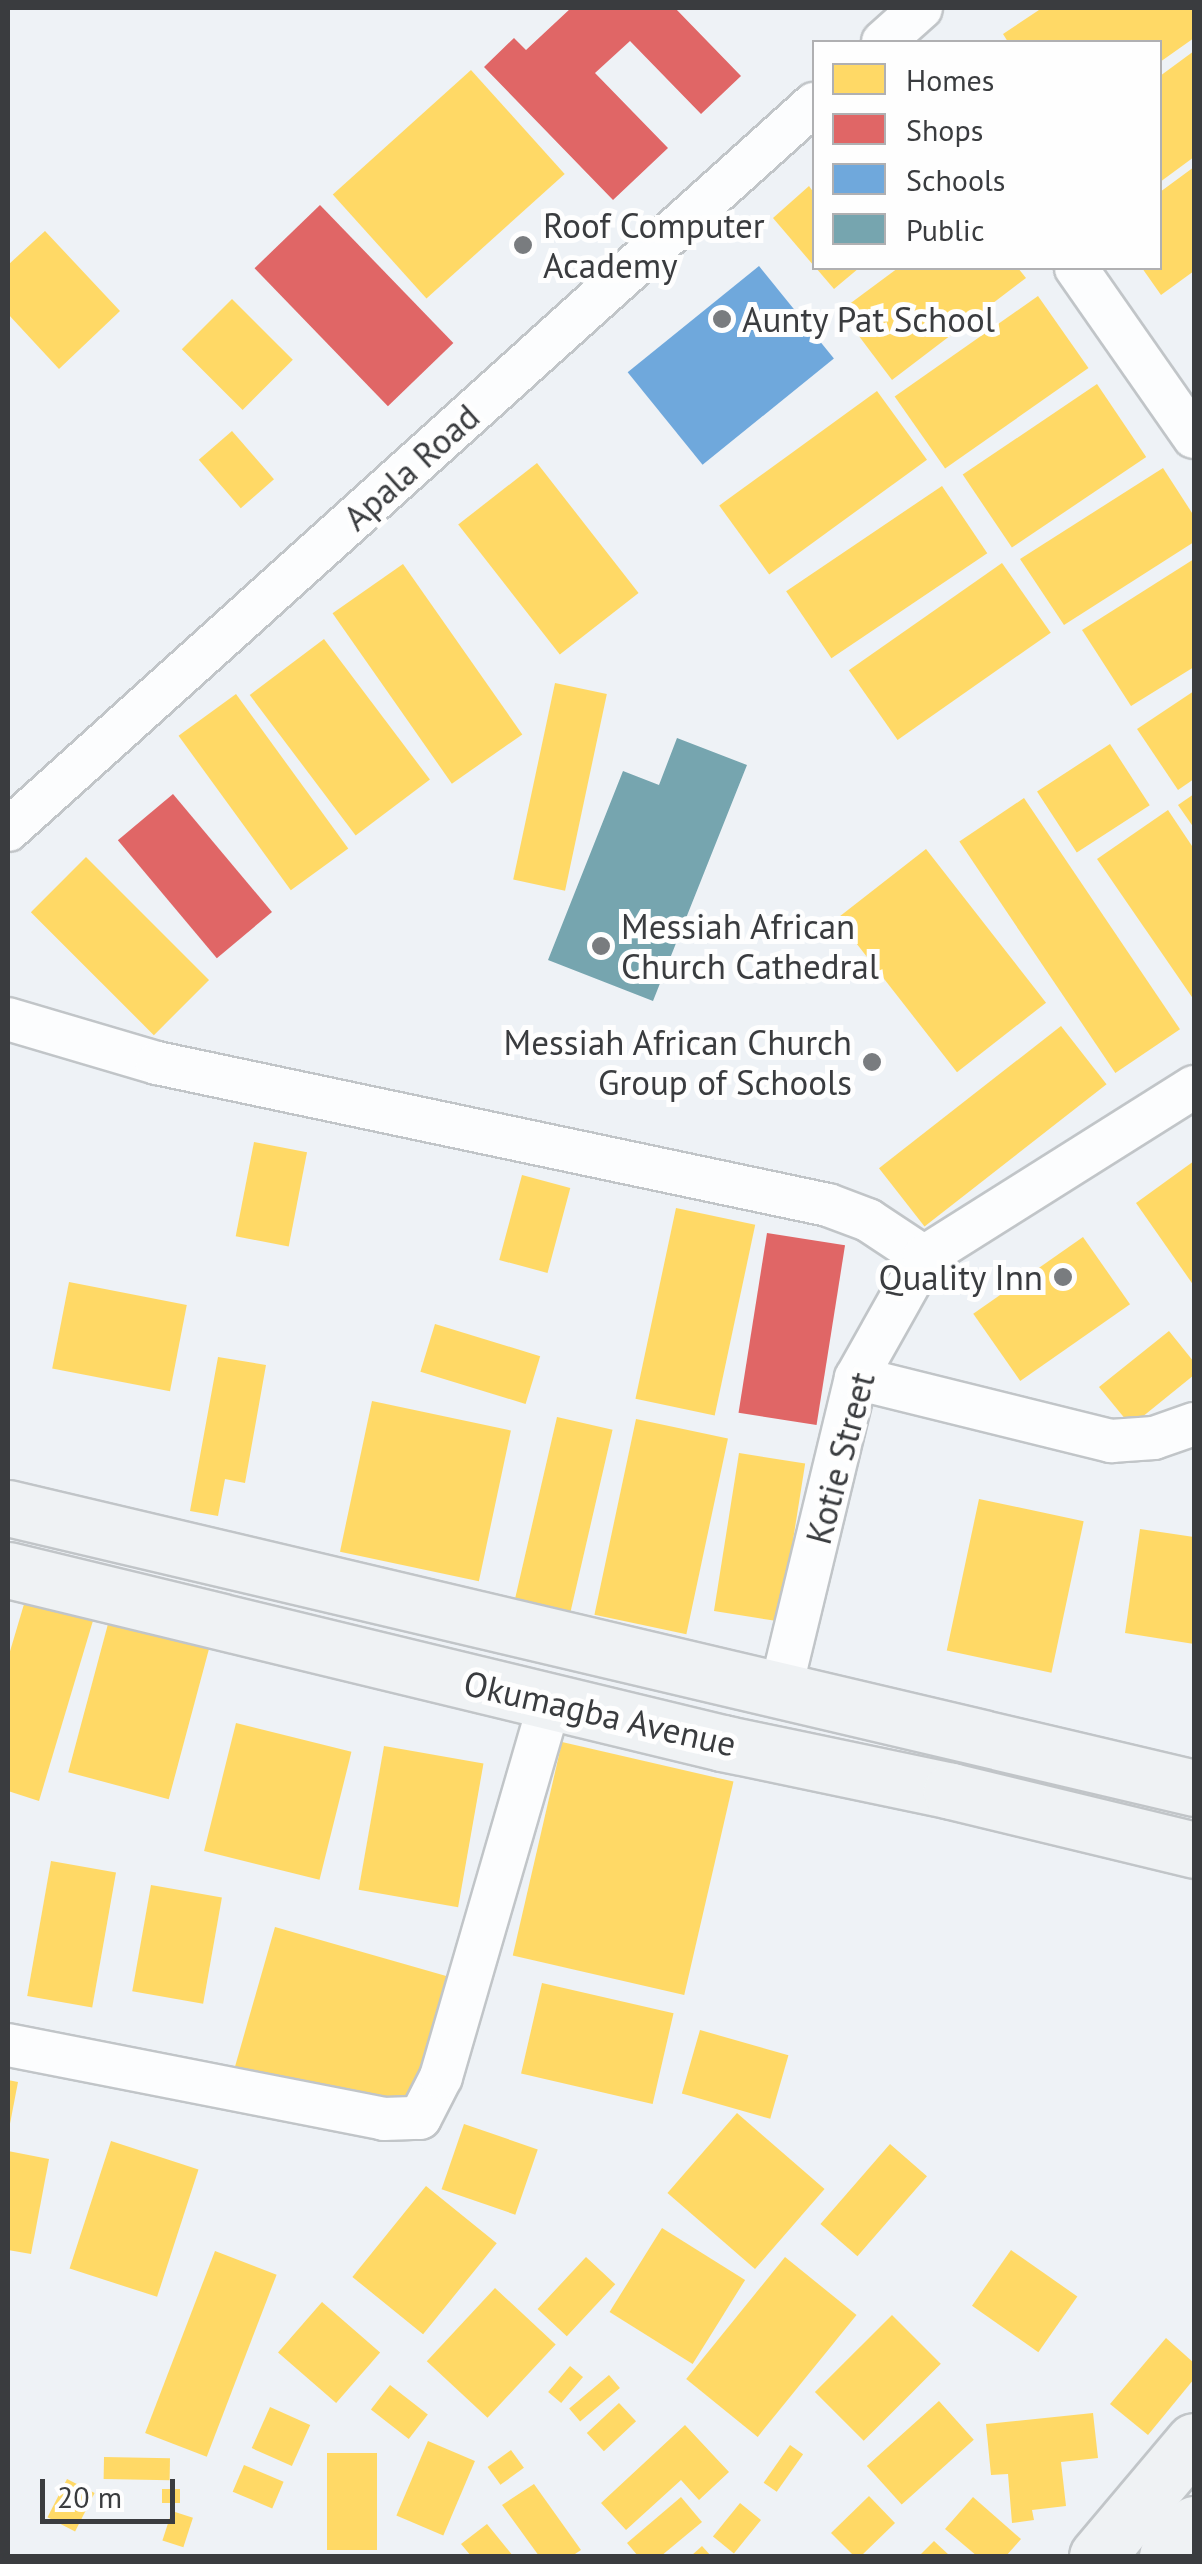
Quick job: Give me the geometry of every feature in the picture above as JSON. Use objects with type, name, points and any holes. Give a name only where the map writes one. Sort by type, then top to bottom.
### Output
[{"type":"main road","name":"Okumagba Avenue","points":[[8,1508],[1194,1788]]},
{"type":"main road","name":"Okumagba Avenue","points":[[8,1570],[550,1702],[1194,1850]]},
{"type":"main road","points":[[1097,2556],[1194,2440]]},
{"type":"main road","points":[[1168,2556],[1194,2524]]},
{"type":"street","name":"Apala Road","points":[[8,830],[812,106]]},
{"type":"street","points":[[1077,270],[1194,437]]},
{"type":"street","points":[[8,1019],[157,1063],[828,1205],[868,1220],[924,1258]]},
{"type":"street","name":"Kotie Street","points":[[782,1688],[856,1378],[924,1258],[1194,1088]]},
{"type":"street","points":[[856,1378],[1111,1441],[1154,1438],[1194,1424]]},
{"type":"street","points":[[8,2044],[384,2119],[420,2118],[440,2077],[550,1702]]},
{"type":"building: Homes","points":[[1042,8],[1194,8],[1194,38],[1162,61],[1162,40],[1007,40],[1003,34]]},
{"type":"building: Homes","points":[[1194,51],[1194,157],[1162,181],[1162,75]]},
{"type":"building: Homes","points":[[471,70],[565,174],[426,298],[333,194]]},
{"type":"building: Homes","points":[[1194,167],[1194,271],[1161,295],[1143,270],[1162,270],[1162,191]]},
{"type":"building: Homes","points":[[809,186],[812,264],[773,218]]},
{"type":"building: Homes","points":[[45,231],[120,311],[59,369],[8,314],[8,265]]},
{"type":"building: Homes","points":[[818,270],[857,270],[834,289]]},
{"type":"building: Homes","points":[[895,270],[1020,270],[1026,278],[892,380],[840,311]]},
{"type":"building: Homes","points":[[1038,296],[1088,368],[945,468],[895,396]]},
{"type":"building: Homes","points":[[232,299],[293,360],[243,410],[182,349]]},
{"type":"building: Homes","points":[[1097,384],[1146,457],[1012,548],[963,475]]},
{"type":"building: Homes","points":[[877,391],[927,460],[769,574],[719,506]]},
{"type":"building: Homes","points":[[232,431],[274,479],[241,508],[199,460]]},
{"type":"building: Homes","points":[[537,463],[639,593],[560,655],[458,525]]},
{"type":"building: Homes","points":[[1163,468],[1194,516],[1194,542],[1064,625],[1020,559]]},
{"type":"building: Homes","points":[[942,486],[987,553],[831,658],[786,591]]},
{"type":"building: Homes","points":[[1194,559],[1194,667],[1131,706],[1082,630]]},
{"type":"building: Homes","points":[[1002,563],[1051,633],[898,740],[849,670]]},
{"type":"building: Homes","points":[[403,564],[522,734],[452,784],[333,613]]},
{"type":"building: Homes","points":[[324,639],[430,780],[356,836],[250,695]]},
{"type":"building: Homes","points":[[555,683],[607,694],[565,891],[513,880]]},
{"type":"building: Homes","points":[[1194,691],[1194,779],[1178,790],[1137,729]]},
{"type":"building: Homes","points":[[236,694],[348,849],[291,890],[179,736]]},
{"type":"building: Homes","points":[[1110,744],[1150,805],[1077,853],[1037,791]]},
{"type":"building: Homes","points":[[1194,794],[1194,828],[1178,805]]},
{"type":"building: Homes","points":[[1024,798],[1180,1029],[1115,1073],[959,842]]},
{"type":"building: Homes","points":[[1168,810],[1194,849],[1194,1000],[1097,859]]},
{"type":"building: Homes","points":[[926,849],[1046,1003],[957,1072],[837,919]]},
{"type":"building: Homes","points":[[86,857],[209,980],[154,1035],[31,912]]},
{"type":"building: Homes","points":[[1061,1026],[1107,1084],[925,1227],[879,1168]]},
{"type":"building: Homes","points":[[254,1142],[307,1152],[289,1247],[236,1236]]},
{"type":"building: Homes","points":[[1194,1161],[1194,1286],[1136,1203]]},
{"type":"building: Homes","points":[[522,1175],[570,1188],[548,1273],[499,1260]]},
{"type":"building: Homes","points":[[676,1208],[755,1225],[715,1416],[635,1399]]},
{"type":"building: Homes","points":[[1083,1237],[1130,1304],[1020,1381],[973,1314]]},
{"type":"building: Homes","points":[[69,1282],[187,1305],[170,1391],[52,1368]]},
{"type":"building: Homes","points":[[435,1324],[540,1356],[526,1404],[420,1372]]},
{"type":"building: Homes","points":[[1169,1331],[1194,1362],[1194,1375],[1131,1426],[1099,1387]]},
{"type":"building: Homes","points":[[218,1357],[266,1365],[245,1483],[225,1479],[218,1516],[190,1511]]},
{"type":"building: Homes","points":[[372,1401],[511,1431],[479,1581],[340,1552]]},
{"type":"building: Homes","points":[[557,1417],[613,1430],[568,1624],[512,1611]]},
{"type":"building: Homes","points":[[636,1419],[728,1439],[686,1634],[594,1615]]},
{"type":"building: Homes","points":[[739,1453],[805,1463],[780,1622],[714,1611]]},
{"type":"building: Homes","points":[[979,1499],[1084,1521],[1051,1673],[947,1651]]},
{"type":"building: Homes","points":[[1140,1529],[1194,1537],[1194,1644],[1125,1633]]},
{"type":"building: Homes","points":[[27,1594],[95,1614],[39,1801],[8,1791],[8,1658]]},
{"type":"building: Homes","points":[[112,1609],[212,1636],[169,1799],[68,1772]]},
{"type":"building: Homes","points":[[236,1723],[351,1752],[320,1880],[204,1851]]},
{"type":"building: Homes","points":[[562,1742],[733,1782],[684,1995],[513,1955]]},
{"type":"building: Homes","points":[[384,1746],[483,1764],[458,1907],[359,1890]]},
{"type":"building: Homes","points":[[51,1861],[116,1872],[92,2007],[27,1996]]},
{"type":"building: Homes","points":[[151,1885],[222,1898],[203,2004],[132,1991]]},
{"type":"building: Homes","points":[[275,1927],[447,1976],[407,2116],[235,2066]]},
{"type":"building: Homes","points":[[542,1983],[674,2013],[653,2104],[521,2074]]},
{"type":"building: Homes","points":[[700,2030],[788,2055],[770,2119],[682,2093]]},
{"type":"building: Homes","points":[[8,2080],[18,2082],[9,2129],[8,2129]]},
{"type":"building: Homes","points":[[737,2113],[825,2189],[755,2269],[667,2193]]},
{"type":"building: Homes","points":[[464,2124],[538,2149],[515,2215],[442,2189]]},
{"type":"building: Homes","points":[[111,2141],[198,2169],[157,2297],[70,2268]]},
{"type":"building: Homes","points":[[890,2144],[927,2176],[857,2256],[820,2224]]},
{"type":"building: Homes","points":[[8,2151],[49,2159],[31,2254],[8,2250]]},
{"type":"building: Homes","points":[[426,2186],[497,2243],[423,2334],[352,2277]]},
{"type":"building: Homes","points":[[662,2228],[745,2280],[693,2364],[610,2312]]},
{"type":"building: Homes","points":[[1011,2250],[1077,2296],[1038,2352],[972,2306]]},
{"type":"building: Homes","points":[[215,2251],[277,2275],[207,2457],[145,2433]]},
{"type":"building: Homes","points":[[586,2257],[615,2284],[567,2336],[538,2309]]},
{"type":"building: Homes","points":[[785,2257],[856,2315],[758,2437],[686,2379]]},
{"type":"building: Homes","points":[[495,2288],[556,2345],[488,2418],[427,2361]]},
{"type":"building: Homes","points":[[322,2302],[380,2353],[336,2403],[278,2353]]},
{"type":"building: Homes","points":[[892,2315],[941,2364],[864,2441],[815,2392]]},
{"type":"building: Homes","points":[[1166,2338],[1194,2363],[1194,2379],[1148,2435],[1110,2404]]},
{"type":"building: Homes","points":[[570,2366],[583,2377],[561,2403],[548,2392]]},
{"type":"building: Homes","points":[[609,2375],[620,2388],[580,2421],[569,2408]]},
{"type":"building: Homes","points":[[390,2385],[428,2415],[409,2439],[371,2409]]},
{"type":"building: Homes","points":[[939,2401],[974,2440],[902,2505],[867,2466]]},
{"type":"building: Homes","points":[[619,2403],[636,2421],[604,2451],[587,2433]]},
{"type":"building: Homes","points":[[270,2407],[310,2425],[292,2466],[252,2448]]},
{"type":"building: Homes","points":[[1093,2413],[1098,2458],[1061,2462],[1066,2506],[1032,2510],[1034,2520],[1012,2523],[1008,2474],[991,2475],[986,2424]]},
{"type":"building: Homes","points":[[685,2425],[729,2472],[699,2500],[681,2480],[626,2530],[601,2503]]},
{"type":"building: Homes","points":[[428,2441],[475,2461],[443,2535],[396,2516]]},
{"type":"building: Homes","points":[[790,2445],[803,2454],[777,2492],[764,2483]]},
{"type":"building: Homes","points":[[511,2450],[524,2468],[500,2485],[488,2467]]},
{"type":"building: Homes","points":[[327,2453],[377,2453],[377,2550],[327,2550]]},
{"type":"building: Homes","points":[[104,2457],[170,2458],[170,2480],[104,2479]]},
{"type":"building: Homes","points":[[244,2465],[284,2482],[272,2508],[233,2492]]},
{"type":"building: Homes","points":[[67,2479],[95,2493],[75,2531],[47,2517]]},
{"type":"building: Homes","points":[[534,2484],[581,2550],[572,2556],[539,2556],[502,2505]]},
{"type":"building: Homes","points":[[162,2489],[180,2489],[180,2503],[162,2503]]},
{"type":"building: Homes","points":[[869,2496],[895,2523],[861,2556],[854,2556],[831,2533]]},
{"type":"building: Homes","points":[[681,2497],[702,2522],[661,2556],[638,2556],[627,2543]]},
{"type":"building: Homes","points":[[973,2497],[1021,2539],[1006,2556],[977,2556],[945,2529]]},
{"type":"building: Homes","points":[[740,2503],[761,2520],[734,2553],[713,2536]]},
{"type":"building: Homes","points":[[172,2511],[193,2518],[183,2547],[162,2540]]},
{"type":"building: Homes","points":[[487,2524],[513,2556],[471,2556],[461,2544]]},
{"type":"building: Homes","points":[[934,2541],[950,2556],[919,2556]]},
{"type":"building: Homes","points":[[702,2546],[711,2556],[691,2556]]},
{"type":"building: Shops","points":[[571,8],[675,8],[741,76],[701,114],[630,41],[595,73],[668,148],[613,200],[484,67],[514,38],[526,50]]},
{"type":"building: Shops","points":[[320,205],[453,343],[388,406],[255,268]]},
{"type":"building: Shops","points":[[173,794],[272,912],[217,958],[118,840]]},
{"type":"building: Shops","points":[[767,1233],[845,1245],[817,1425],[739,1413]]},
{"type":"building: Schools","points":[[759,266],[834,358],[703,465],[628,372]]},
{"type":"building: Public","points":[[677,738],[747,765],[653,1001],[548,960],[623,771],[659,785]]},
{"type":"place","name":"Roof Computer Academy","points":[[523,245]]},
{"type":"place","name":"Aunty Pat School","points":[[722,319]]},
{"type":"place","name":"Messiah African Church Cathedral","points":[[601,946]]},
{"type":"place","name":"Messiah African Church Group of Schools","points":[[872,1062]]},
{"type":"place","name":"Quality Inn","points":[[1063,1277]]}]
